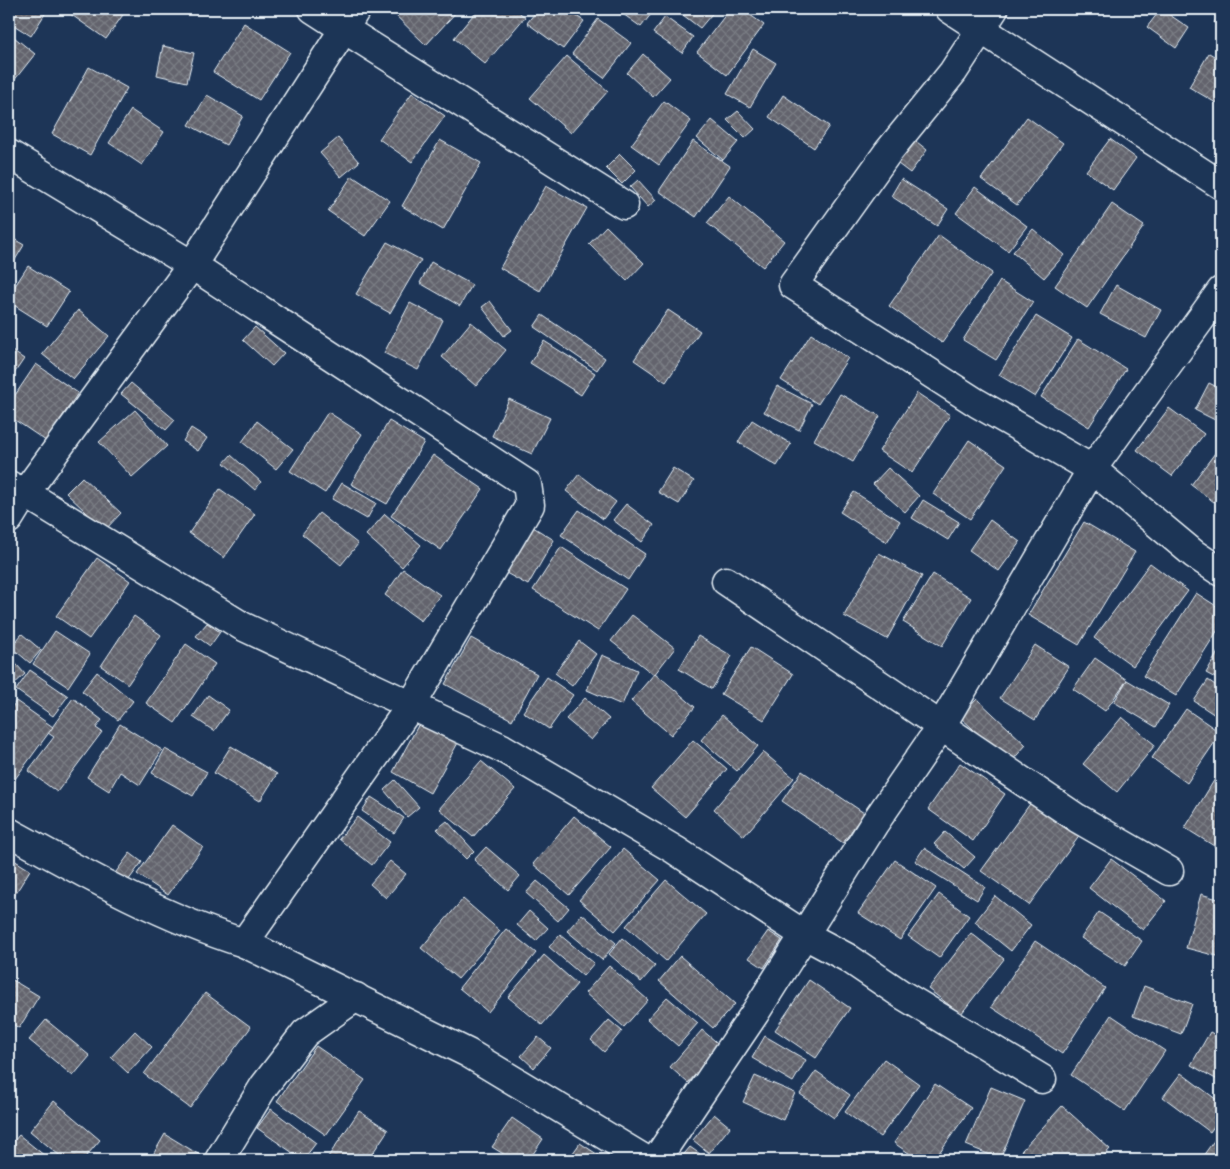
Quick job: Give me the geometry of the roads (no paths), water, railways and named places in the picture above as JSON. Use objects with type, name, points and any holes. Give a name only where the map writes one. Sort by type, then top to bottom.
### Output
[{"type":"street","points":[[312,9],[350,19],[624,205]]},
{"type":"street","points":[[950,9],[988,19],[1221,185]]},
{"type":"street","points":[[9,519],[17,489],[192,265],[350,19]]},
{"type":"street","points":[[988,19],[953,72],[888,152],[793,285],[977,403],[1092,468],[1194,554],[1221,572]]},
{"type":"street","points":[[9,154],[192,265],[527,484],[530,505],[412,704],[244,943]]},
{"type":"street","points":[[656,1160],[755,1013],[803,934],[940,728],[1092,468],[1221,291]]},
{"type":"street","points":[[17,489],[242,626],[412,704],[502,748],[675,850],[803,934],[848,958],[900,994],[1042,1079]]},
{"type":"street","points":[[726,581],[940,728],[1077,818],[1169,871]]},
{"type":"street","points":[[9,832],[99,882],[207,932],[244,943],[468,1054],[646,1160]]},
{"type":"street","points":[[219,1160],[264,1086],[305,1033],[356,997]]}]
